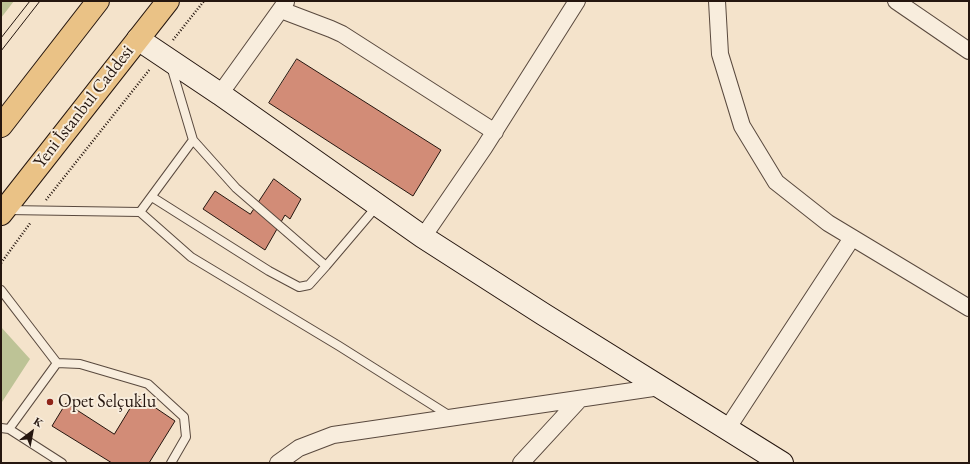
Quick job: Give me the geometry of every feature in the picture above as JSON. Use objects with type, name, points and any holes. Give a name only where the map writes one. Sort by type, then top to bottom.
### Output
[{"type":"highway","points":[[1,126],[98,1]]},
{"type":"highway","name":"Yeni İstanbul Caddesi","points":[[2,212],[168,1]]},
{"type":"street","points":[[423,237],[495,132],[577,1]]},
{"type":"street","points":[[717,1],[720,54],[742,126],[776,182],[828,223],[969,308]]},
{"type":"street","points":[[896,1],[969,51]]},
{"type":"street","points":[[220,94],[284,5],[342,34],[495,132]]},
{"type":"street","points":[[138,39],[220,94],[423,237],[543,314],[782,463]]},
{"type":"street","points":[[728,429],[852,238]]},
{"type":"street","points":[[278,463],[298,448],[333,435],[660,387]]},
{"type":"street","points":[[521,463],[580,399]]},
{"type":"lane","points":[[165,58],[193,140],[236,188],[326,266]]},
{"type":"lane","points":[[140,212],[193,140]]},
{"type":"lane","points":[[152,196],[269,271],[299,287],[309,284],[378,205]]},
{"type":"lane","points":[[2,212],[140,212],[191,257],[339,346],[452,418]]},
{"type":"lane","points":[[1,290],[57,363]]},
{"type":"lane","points":[[57,363],[5,429],[62,463]]},
{"type":"lane","points":[[57,363],[80,364],[148,384],[184,417],[186,437],[171,463]]},
{"type":"path","points":[[1,263],[51,193],[165,58],[204,1]]},
{"type":"green space","points":[[1,1],[14,1],[1,18]]},
{"type":"green space","points":[[1,327],[30,359],[2,402],[1,401]]},
{"type":"building","points":[[297,59],[441,150],[413,196],[269,103]]},
{"type":"building","points":[[274,179],[301,199],[290,219],[285,215],[265,250],[203,209],[215,191],[250,214]]},
{"type":"building","points":[[138,396],[175,421],[149,463],[112,463],[52,426],[66,403],[114,434]]},
{"type":"tram line","points":[[1,38],[30,1]]},
{"type":"tram line","points":[[1,51],[40,1]]},
{"type":"place","name":"Opet Selçuklu","points":[[50,402]]}]
